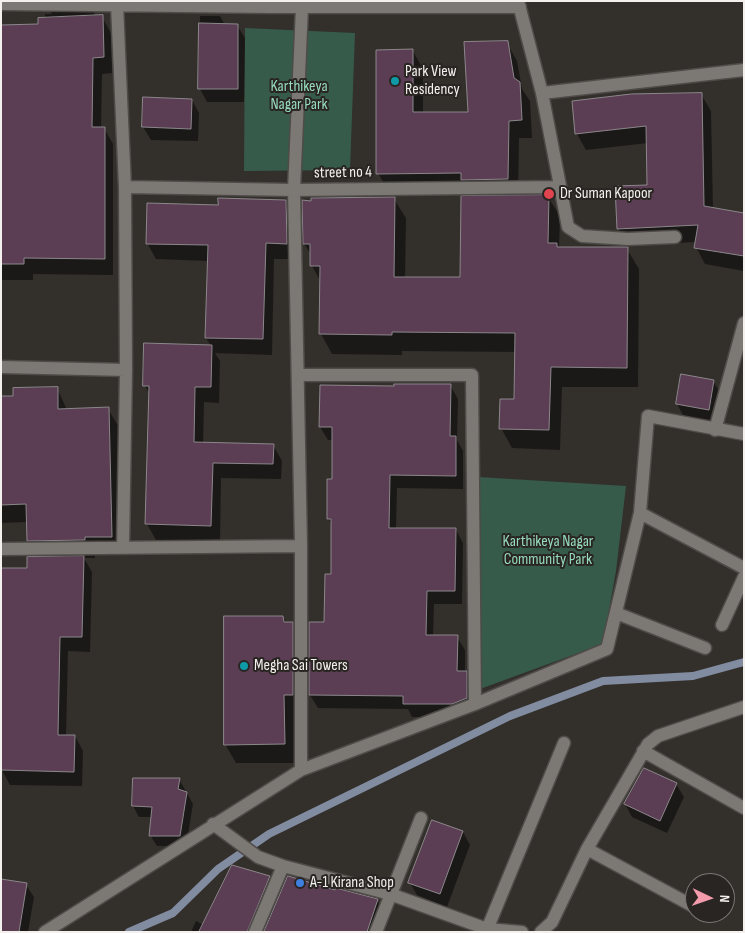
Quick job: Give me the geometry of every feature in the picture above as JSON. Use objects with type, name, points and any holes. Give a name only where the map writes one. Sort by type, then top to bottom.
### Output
[{"type":"street","points":[[1,4],[302,7],[519,4],[542,93],[568,227],[582,236],[628,239],[675,237]]},
{"type":"street","points":[[117,5],[125,187],[126,370],[124,548]]},
{"type":"street","points":[[301,770],[301,546],[294,190],[302,7]]},
{"type":"street","points":[[542,93],[744,70]]},
{"type":"street","name":"street no 4","points":[[125,187],[294,190],[560,187]]},
{"type":"street","points":[[715,430],[744,323]]},
{"type":"street","points":[[1,367],[126,370]]},
{"type":"street","points":[[298,374],[472,375],[475,704]]},
{"type":"street","points":[[45,932],[301,770],[475,704],[607,649],[640,513],[648,416],[744,434]]},
{"type":"street","points":[[640,513],[744,568]]},
{"type":"street","points":[[1,549],[301,546]]},
{"type":"street","points":[[722,625],[744,577]]},
{"type":"street","points":[[616,613],[705,648]]},
{"type":"street","points":[[541,932],[552,922],[587,849],[648,744],[658,736],[744,706]]},
{"type":"street","points":[[487,930],[564,743]]},
{"type":"street","points":[[643,751],[744,808]]},
{"type":"street","points":[[376,932],[421,818]]},
{"type":"street","points":[[214,824],[258,857],[284,866],[390,894],[487,930],[522,932]]},
{"type":"street","points":[[587,849],[685,902]]},
{"type":"street","points":[[255,932],[284,866]]},
{"type":"green space","name":"Karthikeya Nagar Park","points":[[245,28],[355,33],[350,170],[244,171]]},
{"type":"green space","name":"Karthikeya Nagar Community Park","points":[[478,477],[626,486],[616,571],[603,644],[480,689]]},
{"type":"building","points":[[103,15],[104,57],[93,58],[92,127],[105,127],[105,259],[24,258],[24,264],[1,264],[1,25],[38,24],[38,18]]},
{"type":"building","points":[[199,23],[238,24],[238,89],[198,89]]},
{"type":"building","points":[[508,41],[514,78],[520,82],[522,120],[509,121],[508,179],[461,180],[461,173],[376,174],[376,50],[413,49],[413,112],[468,112],[464,42]]},
{"type":"building","points":[[702,93],[704,206],[744,213],[744,256],[694,248],[698,225],[617,229],[615,186],[647,185],[646,126],[575,134],[572,101],[631,94]]},
{"type":"building","points":[[143,97],[192,99],[191,129],[142,127]]},
{"type":"building","points":[[549,195],[548,243],[557,243],[557,247],[628,247],[627,368],[551,367],[549,430],[499,429],[500,399],[514,399],[515,333],[392,332],[392,335],[319,334],[320,266],[310,266],[310,244],[303,244],[302,200],[311,201],[311,198],[395,197],[394,277],[460,277],[461,196]]},
{"type":"building","points":[[218,198],[286,200],[287,244],[266,243],[263,339],[205,338],[208,245],[146,244],[147,203],[218,205]]},
{"type":"building","points":[[144,343],[212,345],[211,387],[195,387],[194,442],[274,444],[273,464],[213,463],[211,526],[145,524],[149,386],[143,386]]},
{"type":"building","points":[[681,374],[714,380],[709,410],[676,404]]},
{"type":"building","points":[[394,384],[451,384],[450,436],[456,436],[456,476],[390,475],[389,528],[456,528],[455,591],[427,591],[426,635],[458,635],[457,671],[467,671],[467,698],[452,704],[403,704],[403,696],[309,695],[309,622],[324,622],[325,574],[331,574],[331,519],[327,519],[327,479],[332,479],[332,427],[319,427],[320,385],[394,386]]},
{"type":"building","points":[[58,387],[58,409],[109,407],[112,537],[85,537],[85,540],[27,541],[26,504],[1,505],[1,396],[13,396],[13,388]]},
{"type":"building","points":[[84,556],[82,637],[60,637],[58,735],[75,735],[74,772],[1,770],[1,568],[27,568],[27,557]]},
{"type":"building","name":"Megha Sai Towers","points":[[224,616],[283,616],[284,622],[293,622],[293,695],[284,695],[285,744],[224,745]]},
{"type":"building","points":[[644,768],[677,783],[660,821],[624,804]]},
{"type":"building","points":[[133,778],[180,778],[178,789],[187,792],[180,836],[149,836],[152,807],[132,806]]},
{"type":"building","points":[[432,820],[463,831],[440,894],[408,883]]},
{"type":"building","points":[[232,865],[270,876],[247,932],[199,932]]},
{"type":"building","points":[[288,876],[335,890],[336,888],[378,899],[367,932],[264,932]]},
{"type":"building","points":[[1,879],[27,883],[19,932],[1,932]]},
{"type":"waterway","points":[[129,932],[173,913],[218,869],[269,834],[510,716],[603,681],[693,676],[744,662]]},
{"type":"place","name":"Park View Residency","points":[[395,81]]},
{"type":"place","name":"Dr Suman Kapoor","points":[[549,194]]},
{"type":"place","name":"Megha Sai Towers","points":[[244,666]]},
{"type":"place","name":"A-1 Kirana Shop","points":[[300,883]]}]
